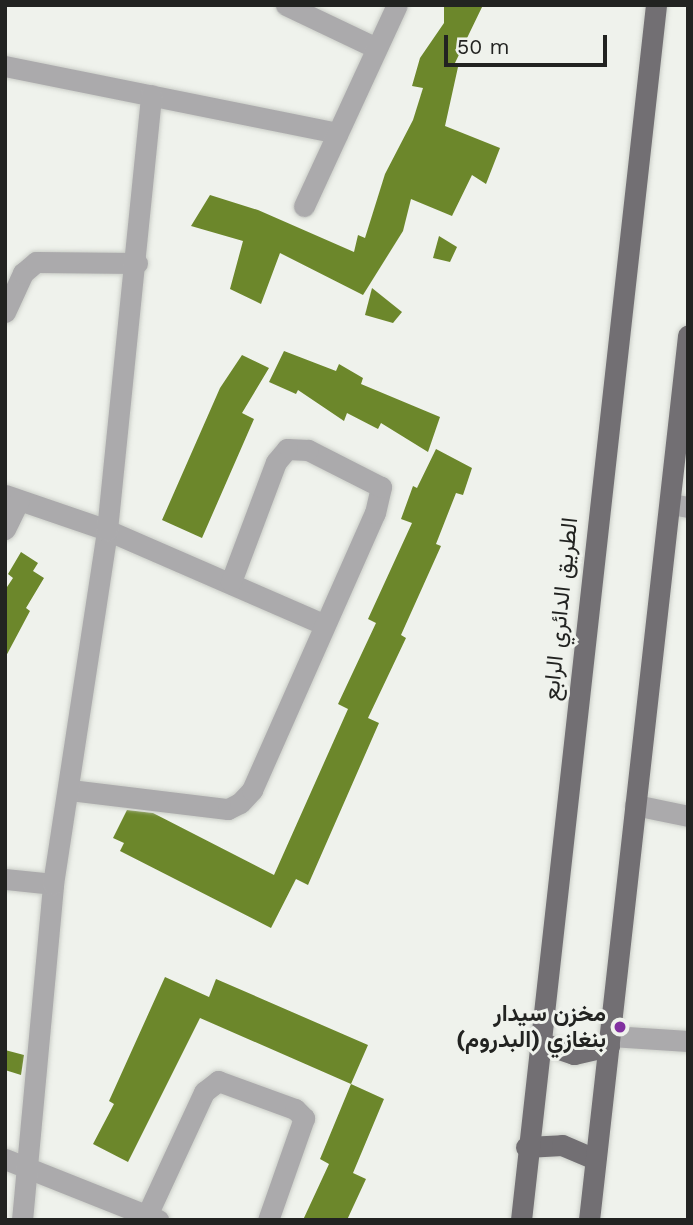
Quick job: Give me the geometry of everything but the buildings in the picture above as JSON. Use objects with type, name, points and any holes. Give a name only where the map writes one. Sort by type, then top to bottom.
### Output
[{"type":"main road","name":"الطريق الدائري الرابع","points":[[521,1220],[526,1147],[656,5]]},
{"type":"main road","points":[[589,1220],[635,805],[679,505],[688,336]]},
{"type":"main road","points":[[539,1042],[574,1054],[610,1041]]},
{"type":"main road","points":[[526,1147],[562,1145],[595,1159]]},
{"type":"street","points":[[286,5],[376,48]]},
{"type":"street","points":[[304,206],[397,5]]},
{"type":"street","points":[[5,66],[337,133]]},
{"type":"street","points":[[22,1220],[29,1168],[53,884],[70,790],[107,530],[137,263],[151,95]]},
{"type":"street","points":[[5,312],[23,273],[36,262],[137,263]]},
{"type":"street","points":[[70,790],[235,807],[252,790],[382,495],[378,482],[300,447],[282,454],[232,582]]},
{"type":"street","points":[[5,529],[12,497],[107,530],[232,582],[323,624]]},
{"type":"street","points":[[635,805],[688,816]]},
{"type":"street","points":[[5,879],[53,884]]},
{"type":"street","points":[[610,1041],[688,1041]]},
{"type":"street","points":[[5,1159],[152,1217],[204,1092],[218,1081],[295,1110],[304,1118],[268,1220]]},
{"type":"place","name":"مخزن سيدار بنغازي (البدروم)","points":[[620,1027]]}]
